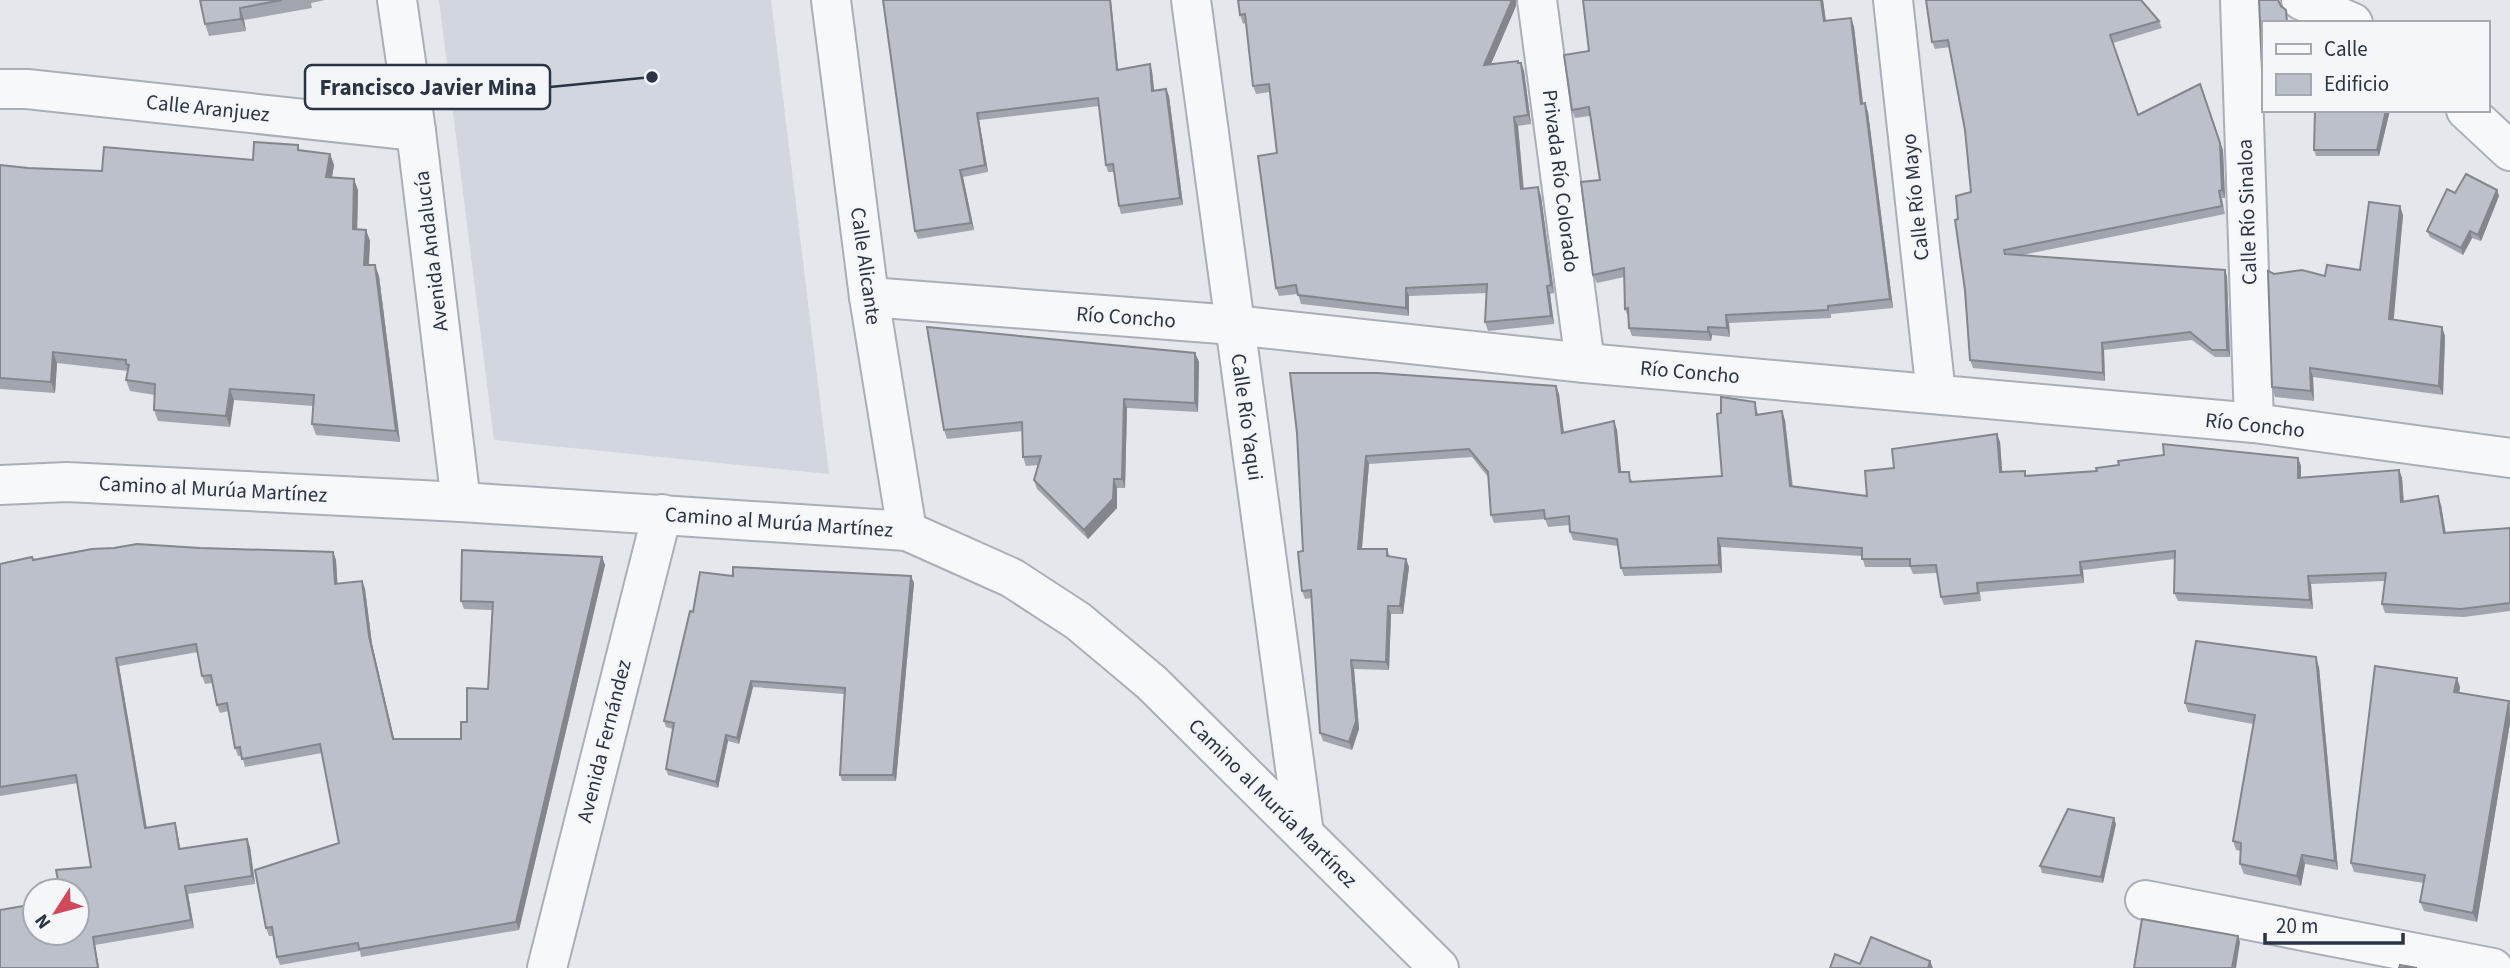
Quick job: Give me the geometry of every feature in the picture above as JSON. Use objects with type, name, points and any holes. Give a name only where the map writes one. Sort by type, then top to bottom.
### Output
[{"type":"street","name":"Avenida Andalucía","points":[[397,0],[416,131],[461,502]]},
{"type":"street","name":"Calle Alicante","points":[[831,0],[869,297],[907,531]]},
{"type":"street","name":"Calle Río Yaqui","points":[[1191,0],[1304,834]]},
{"type":"street","name":"Privada Río Colorado","points":[[1537,0],[1585,363]]},
{"type":"street","name":"Calle Río Mayo","points":[[1893,0],[1936,394]]},
{"type":"street","name":"Calle Río Sinaloa","points":[[2240,0],[2254,424]]},
{"type":"street","points":[[2301,0],[2348,21]]},
{"type":"street","name":"Calle Aranjuez","points":[[0,89],[41,90],[416,131]]},
{"type":"street","points":[[2468,112],[2510,151]]},
{"type":"street","name":"Río Concho","points":[[869,297],[1234,325],[1585,363],[2254,424],[2510,458]]},
{"type":"street","name":"Camino al Murúa Martínez","points":[[0,485],[67,482],[461,502],[907,531],[1012,578],[1078,621],[1152,683],[1439,968]]},
{"type":"street","name":"Avenida Fernández","points":[[547,968],[662,514]]},
{"type":"street","points":[[2145,900],[2493,968]]},
{"type":"shaded area","points":[[439,0],[771,0],[829,474],[494,440]]},
{"type":"building","points":[[200,0],[282,0],[240,8],[241,19],[205,24]]},
{"type":"building","points":[[883,0],[1110,0],[1117,70],[1150,64],[1152,91],[1166,89],[1180,198],[1119,206],[1113,164],[1106,165],[1098,98],[977,113],[985,165],[960,170],[971,223],[915,231]]},
{"type":"building","points":[[1238,0],[1512,0],[1484,65],[1518,61],[1521,63],[1528,115],[1514,117],[1521,189],[1538,187],[1551,285],[1547,286],[1551,316],[1485,322],[1487,284],[1406,288],[1406,308],[1298,295],[1296,285],[1276,288],[1258,156],[1277,153],[1269,84],[1253,86],[1245,14],[1240,15]]},
{"type":"building","points":[[1583,0],[1821,0],[1824,21],[1851,18],[1861,104],[1865,103],[1890,299],[1828,306],[1828,310],[1726,315],[1727,328],[1708,327],[1708,332],[1629,328],[1628,308],[1625,309],[1624,268],[1593,275],[1581,182],[1600,180],[1589,107],[1572,110],[1564,55],[1589,51]]},
{"type":"building","points":[[1926,0],[2141,0],[2159,21],[2110,35],[2138,115],[2200,84],[2220,143],[2222,190],[2219,191],[2222,206],[2004,250],[2005,254],[2225,270],[2227,350],[2212,350],[2190,332],[2102,343],[2103,373],[1970,360],[1965,290],[1955,220],[1958,219],[1956,196],[1971,192],[1965,130],[1948,40],[1932,42]]},
{"type":"building","points":[[2259,0],[2278,0],[2286,10],[2287,21],[2262,21],[2262,70]]},
{"type":"building","points":[[2315,112],[2386,112],[2377,150],[2314,150]]},
{"type":"building","points":[[254,142],[298,145],[298,150],[330,154],[326,177],[354,179],[353,229],[366,230],[364,265],[375,265],[396,431],[312,424],[314,395],[230,389],[226,416],[154,410],[155,384],[126,380],[129,365],[126,360],[53,352],[51,382],[0,378],[0,165],[102,171],[104,147],[253,160]]},
{"type":"building","points":[[2466,174],[2497,190],[2478,235],[2470,231],[2461,248],[2427,231],[2447,189],[2455,193]]},
{"type":"building","points":[[2369,202],[2400,206],[2389,319],[2442,327],[2439,386],[2310,368],[2311,391],[2272,387],[2268,271],[2274,274],[2302,270],[2325,276],[2327,265],[2360,270]]},
{"type":"building","points":[[927,327],[1195,353],[1195,403],[1124,399],[1122,479],[1114,479],[1113,499],[1084,530],[1034,480],[1041,456],[1023,457],[1022,422],[944,430]]},
{"type":"building","points":[[1290,373],[1378,373],[1556,386],[1562,433],[1614,421],[1619,472],[1629,472],[1630,482],[1722,476],[1717,414],[1721,413],[1721,397],[1755,402],[1756,415],[1782,411],[1790,486],[1867,496],[1865,471],[1894,468],[1892,449],[1997,434],[2000,472],[2025,471],[2025,476],[2097,471],[2096,468],[2119,465],[2118,461],[2164,455],[2163,444],[2298,458],[2298,478],[2399,470],[2401,502],[2438,496],[2444,533],[2510,528],[2510,603],[2461,609],[2382,604],[2386,573],[2308,576],[2310,600],[2174,593],[2175,551],[2080,562],[2081,575],[1977,583],[1978,593],[1941,597],[1936,565],[1910,566],[1910,559],[1862,559],[1862,548],[1718,538],[1719,565],[1621,568],[1617,539],[1570,532],[1569,516],[1545,519],[1544,510],[1491,515],[1488,472],[1469,449],[1366,456],[1358,549],[1387,549],[1387,556],[1406,559],[1400,606],[1388,606],[1386,662],[1351,660],[1356,721],[1349,742],[1320,733],[1311,590],[1302,591],[1298,552],[1303,551],[1297,433]]},
{"type":"building","points":[[137,544],[333,552],[335,584],[362,581],[369,636],[393,739],[461,739],[461,722],[467,722],[467,688],[488,689],[493,602],[461,601],[462,550],[602,557],[516,922],[359,949],[358,943],[277,957],[272,927],[266,928],[255,870],[339,843],[320,744],[242,759],[240,747],[235,748],[227,703],[217,705],[211,675],[202,676],[196,644],[116,658],[145,828],[175,823],[179,849],[247,839],[252,876],[185,886],[191,920],[93,937],[98,968],[0,968],[0,910],[21,906],[21,947],[91,947],[91,877],[57,877],[56,870],[91,867],[76,775],[0,787],[0,564],[32,557],[33,560],[92,549]]},
{"type":"building","points":[[733,567],[911,576],[893,775],[840,775],[845,688],[751,681],[737,738],[726,735],[716,782],[666,769],[674,723],[664,721],[690,611],[693,612],[700,572],[733,576]]},
{"type":"building","points":[[2196,641],[2316,657],[2335,861],[2302,855],[2297,876],[2240,864],[2241,843],[2233,841],[2255,715],[2185,703]]},
{"type":"building","points":[[2375,666],[2457,678],[2454,692],[2509,701],[2473,913],[2420,902],[2425,875],[2351,863]]},
{"type":"building","points":[[2068,809],[2114,818],[2101,877],[2040,866]]},
{"type":"building","points":[[2142,919],[2238,936],[2232,968],[2134,968]]},
{"type":"building","points":[[1871,937],[1930,961],[1928,968],[1830,968],[1835,954],[1860,964]]},
{"type":"place","name":"Francisco Javier Mina","points":[[652,77]]}]
